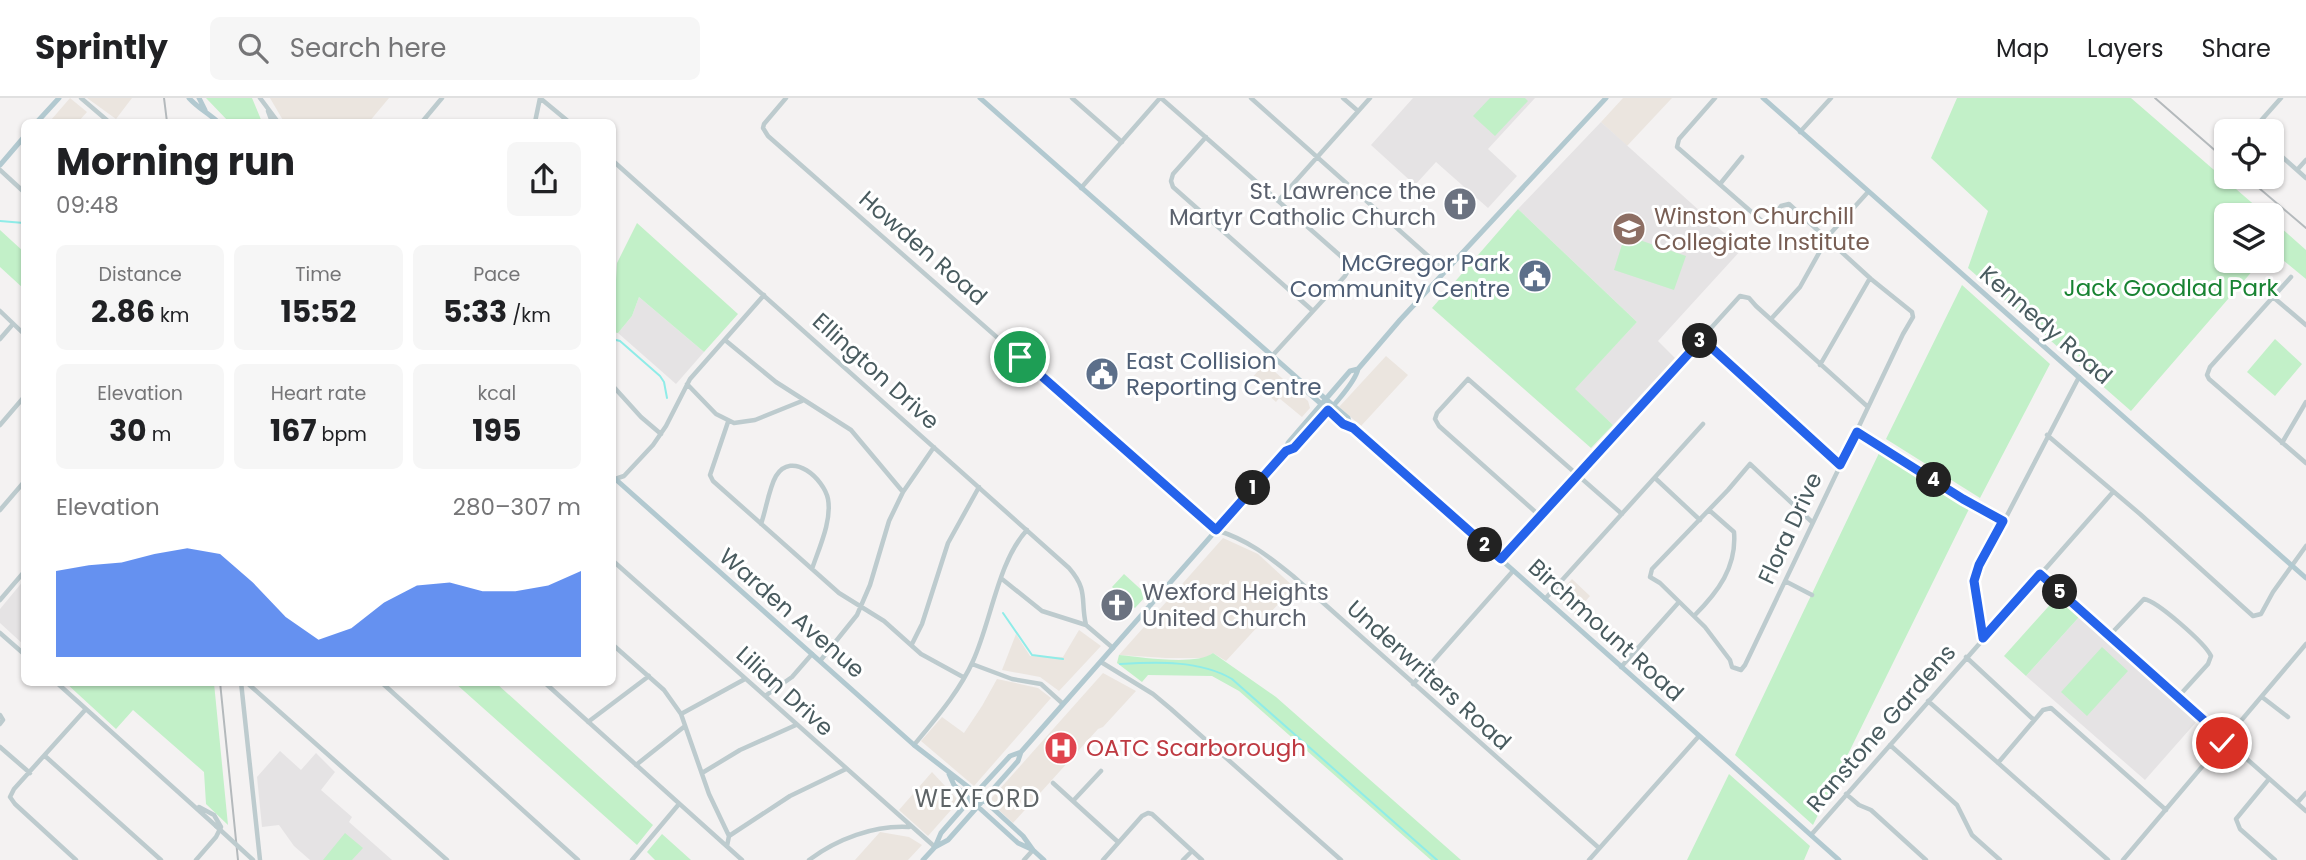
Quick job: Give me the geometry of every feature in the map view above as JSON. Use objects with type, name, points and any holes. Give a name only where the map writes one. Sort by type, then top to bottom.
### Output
[{"type":"main road","points":[[40,119],[59,98]]},
{"type":"main road","points":[[189,98],[198,108],[205,110]]},
{"type":"main road","points":[[199,98],[205,110],[215,119]]},
{"type":"main road","name":"Birchmount Road","points":[[980,98],[1303,383],[1307,383],[1326,399],[1343,424],[1350,425],[1839,860]]},
{"type":"main road","points":[[923,860],[935,847],[948,840],[978,807],[1018,761],[1021,752],[1062,703],[1286,451],[1288,443],[1350,372],[1358,369],[1606,98]]},
{"type":"main road","name":"Kennedy Road","points":[[1763,98],[2306,578]]},
{"type":"main road","points":[[0,165],[21,140]]},
{"type":"main road","points":[[1286,451],[1294,448],[1330,407],[1356,377],[1358,369]]},
{"type":"main road","name":"Birchmount Road","points":[[1303,383],[1303,388],[1321,405],[1330,407]]},
{"type":"main road","name":"Warden Avenue","points":[[616,481],[914,745],[976,793],[1023,836],[1044,860]]},
{"type":"main road","points":[[935,847],[941,833],[976,793],[1010,756],[1021,752]]},
{"type":"main road","name":"Warden Avenue","points":[[949,774],[954,785],[970,800],[1018,843],[1033,850]]},
{"type":"street","points":[[80,98],[105,119]]},
{"type":"street","points":[[260,98],[276,119]]},
{"type":"street","points":[[424,119],[442,98]]},
{"type":"street","points":[[536,119],[540,98],[565,119]]},
{"type":"street","name":"Howden Road","points":[[786,98],[764,124],[764,131],[1216,530]]},
{"type":"street","points":[[1072,98],[1122,142]]},
{"type":"street","points":[[1251,98],[1446,271]]},
{"type":"street","points":[[1343,98],[1358,111]]},
{"type":"street","points":[[1278,201],[1370,98]]},
{"type":"street","name":"Flora Drive","points":[[1700,520],[1649,575],[1717,641],[1732,667],[1741,670],[1913,317],[1912,312],[1789,205],[1781,206],[1771,219],[1763,222],[1676,146],[1714,98]]},
{"type":"street","points":[[1800,132],[1831,98]]},
{"type":"street","points":[[2262,119],[2281,98]]},
{"type":"street","points":[[1081,188],[1164,99],[1345,260],[1348,266],[1348,272],[1272,356]]},
{"type":"street","points":[[268,110],[271,119]]},
{"type":"street","points":[[1206,137],[1173,174],[1173,187],[1313,311]]},
{"type":"street","points":[[1720,184],[1742,157]]},
{"type":"street","points":[[2284,159],[2306,178]]},
{"type":"street","points":[[2297,170],[2306,160]]},
{"type":"street","name":"Ellington Drive","points":[[616,164],[1076,576],[1083,591],[1087,625]]},
{"type":"street","points":[[0,170],[21,189]]},
{"type":"street","points":[[1771,319],[1800,287],[1827,239],[1868,192]]},
{"type":"street","points":[[2291,277],[2210,367],[2207,375],[2306,463]]},
{"type":"street","points":[[1820,365],[1870,278]]},
{"type":"street","points":[[616,478],[624,476],[661,434],[687,384],[764,295]]},
{"type":"street","points":[[1501,559],[1738,298],[1744,295],[1868,407]]},
{"type":"street","points":[[2273,297],[2306,325]]},
{"type":"street","points":[[0,311],[21,331]]},
{"type":"street","points":[[0,339],[13,324]]},
{"type":"street","points":[[1702,339],[1840,465]]},
{"type":"street","points":[[725,340],[802,401],[851,430],[903,492]]},
{"type":"street","name":"Ranstone Gardens","points":[[1811,835],[1983,638],[1974,581],[1979,565],[2079,377]]},
{"type":"street","points":[[1540,516],[1439,426],[1435,419],[1437,413],[1465,381],[1470,380],[1622,514]]},
{"type":"street","points":[[687,384],[716,414],[728,422],[750,422],[802,401]]},
{"type":"street","points":[[616,389],[661,434]]},
{"type":"street","points":[[0,425],[21,400]]},
{"type":"street","points":[[2282,443],[2306,402]]},
{"type":"street","points":[[728,422],[711,478],[839,593],[884,621],[921,654],[963,677]]},
{"type":"street","points":[[1545,599],[1703,424]]},
{"type":"street","points":[[1857,432],[2003,521]]},
{"type":"street","points":[[2047,435],[2253,616],[2261,614],[2306,546]]},
{"type":"street","points":[[820,661],[851,624],[861,606],[889,521],[903,492],[934,447]]},
{"type":"street","points":[[1655,478],[1700,520],[1747,465],[1752,464],[1812,522]]},
{"type":"street","points":[[761,524],[777,474],[786,468],[794,467],[811,472],[825,491],[829,504],[826,525],[812,569]]},
{"type":"street","points":[[0,510],[21,486]]},
{"type":"street","points":[[912,644],[922,624],[948,543],[979,487]]},
{"type":"street","points":[[1983,638],[2113,492]]},
{"type":"street","points":[[1694,616],[1717,593],[1730,566],[1735,547],[1734,532],[1709,510]]},
{"type":"street","points":[[914,745],[950,701],[972,664],[1013,551],[1027,530]]},
{"type":"street","name":"Underwriters Road","points":[[1216,530],[1263,551],[1599,849]]},
{"type":"street","name":"Lilian Drive","points":[[616,564],[935,847]]},
{"type":"street","points":[[1413,684],[1513,571]]},
{"type":"street","points":[[2040,574],[2306,811]]},
{"type":"street","points":[[0,600],[21,576]]},
{"type":"street","points":[[1002,579],[1042,611],[1087,625],[1113,648]]},
{"type":"street","points":[[1785,581],[1812,595]]},
{"type":"street","points":[[2108,636],[2144,599],[2176,621],[2211,656],[2208,664],[2178,697]]},
{"type":"street","points":[[1621,667],[1679,602]]},
{"type":"street","points":[[0,632],[21,651]]},
{"type":"street","points":[[2123,860],[2225,739],[2301,655],[2306,644]]},
{"type":"street","points":[[616,647],[664,690],[681,714],[709,794],[729,836],[727,846]]},
{"type":"street","points":[[765,696],[792,677],[812,654]]},
{"type":"street","points":[[1966,657],[2034,720]]},
{"type":"street","points":[[1101,662],[1153,694],[1342,860]]},
{"type":"street","points":[[972,664],[1012,679],[1041,684],[1062,703]]},
{"type":"street","points":[[588,722],[649,676]]},
{"type":"street","points":[[681,714],[745,679]]},
{"type":"street","points":[[60,686],[253,860]]},
{"type":"street","points":[[244,686],[260,860]]},
{"type":"street","points":[[249,686],[447,860]]},
{"type":"street","points":[[385,686],[578,860]]},
{"type":"street","points":[[547,686],[742,860]]},
{"type":"street","points":[[2262,697],[2288,717]]},
{"type":"street","points":[[1928,701],[2108,860]]},
{"type":"street","points":[[1998,763],[2043,710],[2051,708],[2166,810]]},
{"type":"street","points":[[76,860],[10,797],[14,789],[86,709]]},
{"type":"street","points":[[0,715],[3,720],[0,724]]},
{"type":"street","points":[[702,773],[740,750],[796,725]]},
{"type":"street","points":[[636,765],[685,726]]},
{"type":"street","points":[[1589,860],[1699,736]]},
{"type":"street","points":[[1889,745],[1957,805],[1972,835],[2000,860]]},
{"type":"street","points":[[0,747],[30,773]]},
{"type":"street","points":[[45,756],[161,860]]},
{"type":"street","points":[[729,836],[790,796],[846,769]]},
{"type":"street","points":[[1073,801],[1101,771]]},
{"type":"street","points":[[2269,779],[2236,820],[2240,829],[2275,860]]},
{"type":"street","points":[[1053,783],[1118,842]]},
{"type":"street","points":[[2297,803],[2306,793]]},
{"type":"street","points":[[1846,794],[1859,805],[1871,810],[1926,860]]},
{"type":"street","points":[[632,860],[678,804]]},
{"type":"street","points":[[196,860],[216,838],[221,827],[218,818],[199,807]]},
{"type":"street","points":[[1102,860],[1142,816],[1148,813],[1202,860]]},
{"type":"street","points":[[809,860],[858,834],[887,827],[911,827]]},
{"type":"street","points":[[1024,860],[1033,850]]},
{"type":"street","points":[[1183,860],[1192,851]]},
{"type":"shaded area","points":[[70,98],[87,112],[81,119],[52,119]]},
{"type":"shaded area","points":[[87,98],[132,98],[116,119]]},
{"type":"shaded area","points":[[270,98],[389,98],[372,119],[282,119]]},
{"type":"shaded area","points":[[1413,98],[1535,98],[1488,149],[1517,176],[1488,208],[1436,162],[1415,185],[1371,145]]},
{"type":"shaded area","points":[[1623,98],[1672,98],[1627,146],[1601,122]]},
{"type":"shaded area","name":"Winston Churchill Collegiate Institute","points":[[1601,122],[1742,249],[1658,341],[1675,358],[1613,425],[1574,389],[1637,322],[1518,209]]},
{"type":"shaded area","points":[[639,297],[704,352],[676,384],[618,333],[632,316]]},
{"type":"shaded area","points":[[1386,356],[1408,375],[1361,426],[1339,407]]},
{"type":"shaded area","points":[[1265,363],[1308,401],[1310,408],[1302,417],[1279,398],[1276,402],[1251,379]]},
{"type":"shaded area","points":[[1223,538],[1258,554],[1294,587],[1226,661],[1213,653],[1206,658],[1119,655]]},
{"type":"shaded area","points":[[1572,579],[1590,596],[1575,613],[1555,597]]},
{"type":"shaded area","points":[[21,584],[21,642],[0,623],[0,609]]},
{"type":"shaded area","points":[[2079,617],[2197,721],[2145,780],[2026,676]]},
{"type":"shaded area","points":[[1079,630],[1101,646],[1059,691],[1040,677],[1002,670],[1016,634],[1030,656],[1063,657]]},
{"type":"shaded area","points":[[1103,673],[1136,691],[1013,823],[989,801]]},
{"type":"shaded area","points":[[997,679],[1038,688],[1051,698],[974,786],[921,741],[942,717],[964,733]]},
{"type":"shaded area","points":[[280,751],[301,770],[316,753],[335,772],[321,790],[352,817],[349,822],[392,860],[310,860],[294,846],[279,825],[262,827],[257,777]]},
{"type":"shaded area","points":[[932,772],[959,801],[928,836],[899,810]]},
{"type":"shaded area","points":[[880,832],[909,837],[922,845],[908,860],[855,860]]},
{"type":"green space","points":[[206,98],[252,98],[261,119],[226,119]]},
{"type":"green space","points":[[1490,98],[1525,98],[1528,101],[1495,136],[1473,116]]},
{"type":"green space","name":"Jack Goodlad Park","points":[[1957,98],[2131,98],[2214,170],[2214,189],[2236,189],[2252,203],[2214,203],[2214,273],[2251,273],[2131,411],[1968,268],[1988,211],[1931,158]]},
{"type":"green space","points":[[1518,209],[1637,322],[1575,389],[1613,425],[1591,448],[1432,308]]},
{"type":"green space","points":[[637,223],[738,314],[704,352],[639,297],[632,316],[616,333],[617,263]]},
{"type":"green space","points":[[0,230],[21,249],[21,286],[0,267]]},
{"type":"green space","points":[[2284,231],[2306,250],[2306,279],[2284,261]]},
{"type":"green space","points":[[1625,235],[1686,256],[1674,290],[1614,270]]},
{"type":"green space","points":[[1962,285],[2050,364],[1980,498],[1886,439]]},
{"type":"green space","points":[[2275,339],[2302,364],[2275,396],[2247,372]]},
{"type":"green space","points":[[1880,451],[1970,507],[1813,825],[1735,755]]},
{"type":"green space","points":[[1124,574],[1147,595],[1135,608],[1112,587]]},
{"type":"green space","points":[[2057,597],[2079,617],[2026,676],[2004,656]]},
{"type":"green space","points":[[2102,647],[2128,671],[2087,716],[2061,692]]},
{"type":"green space","points":[[1213,653],[1276,697],[1461,860],[1431,860],[1239,691],[1212,676],[1148,675],[1142,682],[1117,663],[1119,655],[1182,660],[1205,657]]},
{"type":"green space","points":[[69,686],[214,686],[228,825],[206,804],[204,772],[133,710],[116,729]]},
{"type":"green space","points":[[458,686],[499,686],[653,825],[637,845]]},
{"type":"green space","points":[[1729,774],[1810,846],[1804,860],[1687,860]]},
{"type":"green space","points":[[345,833],[363,848],[352,860],[323,860]]},
{"type":"green space","points":[[662,834],[691,860],[655,860],[647,852]]},
{"type":"waterway","points":[[0,221],[21,223]]},
{"type":"waterway","points":[[616,340],[660,376],[667,398]]},
{"type":"waterway","points":[[1003,613],[1032,655],[1063,659]]},
{"type":"waterway","points":[[1120,664],[1192,665],[1232,679],[1437,860]]},
{"type":"railway","points":[[164,98],[167,119]]},
{"type":"railway","points":[[2155,98],[2214,150]]},
{"type":"railway","points":[[2260,189],[2306,228]]},
{"type":"railway","points":[[220,686],[238,860]]},
{"type":"place","name":"St. Lawrence the Martyr Catholic Church","points":[[1460,204]]},
{"type":"place","name":"Winston Churchill Collegiate Institute","points":[[1629,229]]},
{"type":"place","name":"McGregor Park Community Centre","points":[[1535,276]]},
{"type":"place","name":"East Collision Reporting Centre","points":[[1102,374]]},
{"type":"place","name":"Wexford Heights United Church","points":[[1117,605]]},
{"type":"place","name":"OATC Scarborough","points":[[1061,748]]},
{"type":"district","name":"WEXFORD","points":[[978,799]]},
{"type":"route","points":[[1020,357],[1216,530],[1286,451],[1294,448],[1328,410],[1343,424],[1350,425],[1501,559],[1702,339],[1840,465],[1857,432],[2003,521],[1979,565],[1974,581],[1983,638],[2040,574],[2225,739],[2222,743]]}]
